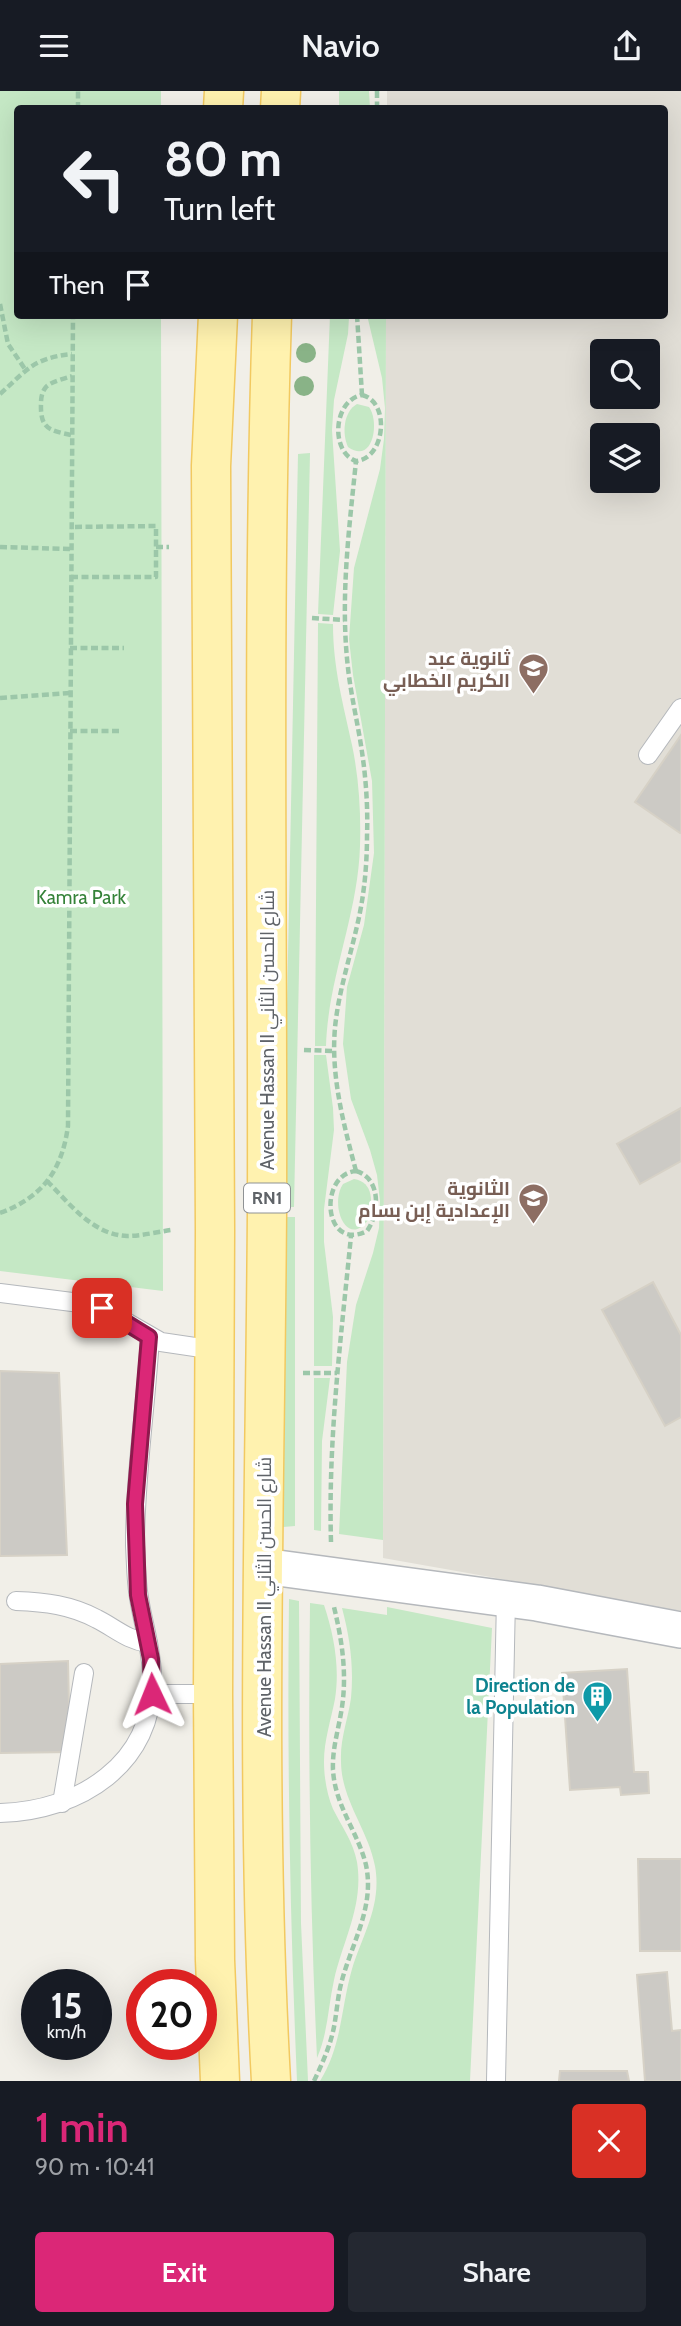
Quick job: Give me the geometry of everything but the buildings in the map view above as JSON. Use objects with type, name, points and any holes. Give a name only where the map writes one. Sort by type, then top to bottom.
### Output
[{"type":"main road","points":[[218,319],[211,466],[215,1350],[213,1694],[215,1960],[220,2081]]},
{"type":"main road","name":"Avenue Hassan II شارع الحسن الثاني","points":[[271,2081],[265,1960],[263,1566],[267,1212],[268,449],[272,319]]},
{"type":"street","points":[[263,1566],[506,1598],[681,1630]]},
{"type":"lane","points":[[648,755],[681,708]]},
{"type":"lane","points":[[0,1293],[88,1304],[114,1315],[149,1337],[172,1345],[215,1350]]},
{"type":"lane","points":[[0,1812],[28,1812],[62,1803],[96,1786],[124,1761],[143,1729],[152,1694],[152,1668],[138,1595],[135,1504],[149,1337]]},
{"type":"lane","points":[[496,2081],[506,1598]]},
{"type":"lane","points":[[16,1601],[59,1604],[80,1611],[131,1639],[148,1643]]},
{"type":"lane","points":[[62,1803],[84,1673]]},
{"type":"lane","points":[[152,1694],[213,1694]]},
{"type":"path","points":[[0,304],[8,344],[25,369]]},
{"type":"path","points":[[0,1213],[17,1207],[47,1181],[58,1165],[68,1126],[73,319]]},
{"type":"path","points":[[357,319],[362,395]]},
{"type":"path","points":[[0,394],[25,369],[47,358],[72,354]]},
{"type":"path","points":[[72,376],[48,385],[41,398],[43,423],[50,430],[72,435]]},
{"type":"path","points":[[362,395],[376,404],[380,428],[374,452],[369,458],[356,461],[344,454],[341,448],[339,424],[346,403],[362,395]]},
{"type":"path","points":[[356,461],[344,619],[347,667],[362,752],[367,837],[363,891],[340,993],[334,1051],[338,1090],[356,1171]]},
{"type":"path","points":[[71,527],[156,526],[156,577],[71,577]]},
{"type":"path","points":[[0,547],[71,549]]},
{"type":"path","points":[[156,547],[169,547]]},
{"type":"path","points":[[312,618],[344,619]]},
{"type":"path","points":[[70,648],[124,648]]},
{"type":"path","points":[[0,698],[70,693]]},
{"type":"path","points":[[70,731],[121,731]]},
{"type":"path","points":[[304,1050],[334,1051]]},
{"type":"path","points":[[356,1171],[373,1183],[374,1216],[367,1231],[351,1236],[342,1233],[333,1220],[332,1192],[337,1179],[356,1171]]},
{"type":"path","points":[[47,1181],[92,1225],[104,1231],[130,1236],[171,1230]]},
{"type":"path","points":[[314,2081],[331,2038],[341,1986],[363,1923],[368,1887],[362,1851],[339,1803],[334,1785],[333,1749],[344,1681],[340,1631],[334,1607],[330,1467],[351,1236]]},
{"type":"path","points":[[303,1373],[337,1373]]},
{"type":"shaded area","points":[[387,91],[681,91],[681,1611],[383,1558],[386,319],[668,319],[668,105],[387,105]]},
{"type":"green space","name":"Kamra Park","points":[[0,91],[161,91],[161,105],[14,105],[14,319],[161,319],[163,1291],[0,1271]]},
{"type":"green space","points":[[339,91],[369,91],[370,105],[339,105]]},
{"type":"green space","points":[[330,319],[349,319],[334,400],[332,430],[340,551],[333,615],[318,614]]},
{"type":"green space","points":[[368,319],[386,319],[383,1540],[339,1534],[347,1362],[356,1305],[379,1228],[377,1175],[351,1099],[343,1044],[347,987],[364,925],[374,853],[372,781],[349,639],[354,568],[380,469],[384,439],[382,378]]},
{"type":"green space","points":[[357,404],[369,407],[374,431],[369,446],[357,451],[348,447],[345,430],[346,418]]},
{"type":"green space","points":[[310,453],[294,1207],[283,1207],[298,454]]},
{"type":"green space","points":[[318,623],[333,624],[337,671],[356,770],[360,821],[358,872],[332,996],[326,1046],[315,1046]]},
{"type":"green space","points":[[314,1055],[326,1055],[333,1108],[334,1130],[324,1209],[324,1242],[333,1317],[332,1366],[314,1366]]},
{"type":"green space","points":[[354,1179],[361,1181],[369,1189],[371,1207],[368,1220],[360,1228],[353,1230],[342,1221],[338,1203],[343,1184]]},
{"type":"green space","points":[[283,1217],[295,1217],[295,1526],[283,1527]]},
{"type":"green space","points":[[314,1378],[330,1378],[322,1441],[321,1531],[314,1530]]},
{"type":"green space","points":[[289,1599],[299,1601],[301,1923],[308,2081],[297,2081],[289,1780]]},
{"type":"green space","points":[[310,1603],[324,1605],[333,1639],[336,1687],[325,1746],[325,1774],[331,1804],[355,1854],[358,1878],[352,1922],[334,1980],[326,2029],[317,2058],[310,1831]]},
{"type":"green space","points":[[387,1607],[492,1628],[470,2081],[320,2081],[333,2054],[348,1983],[376,1894],[372,1852],[350,1802],[342,1775],[342,1745],[351,1698],[352,1664],[342,1608],[387,1615]]},
{"type":"place","name":"ثانوية عبد الكريم الخطابي","points":[[533,696]]},
{"type":"place","name":"الثانوية الإعدادية إبن بسام","points":[[533,1226]]},
{"type":"place","name":"Direction de la Population","points":[[598,1723]]},
{"type":"route","points":[[102,1308],[149,1337],[135,1504],[135,1550],[138,1595],[151,1659],[152,1694]]}]
